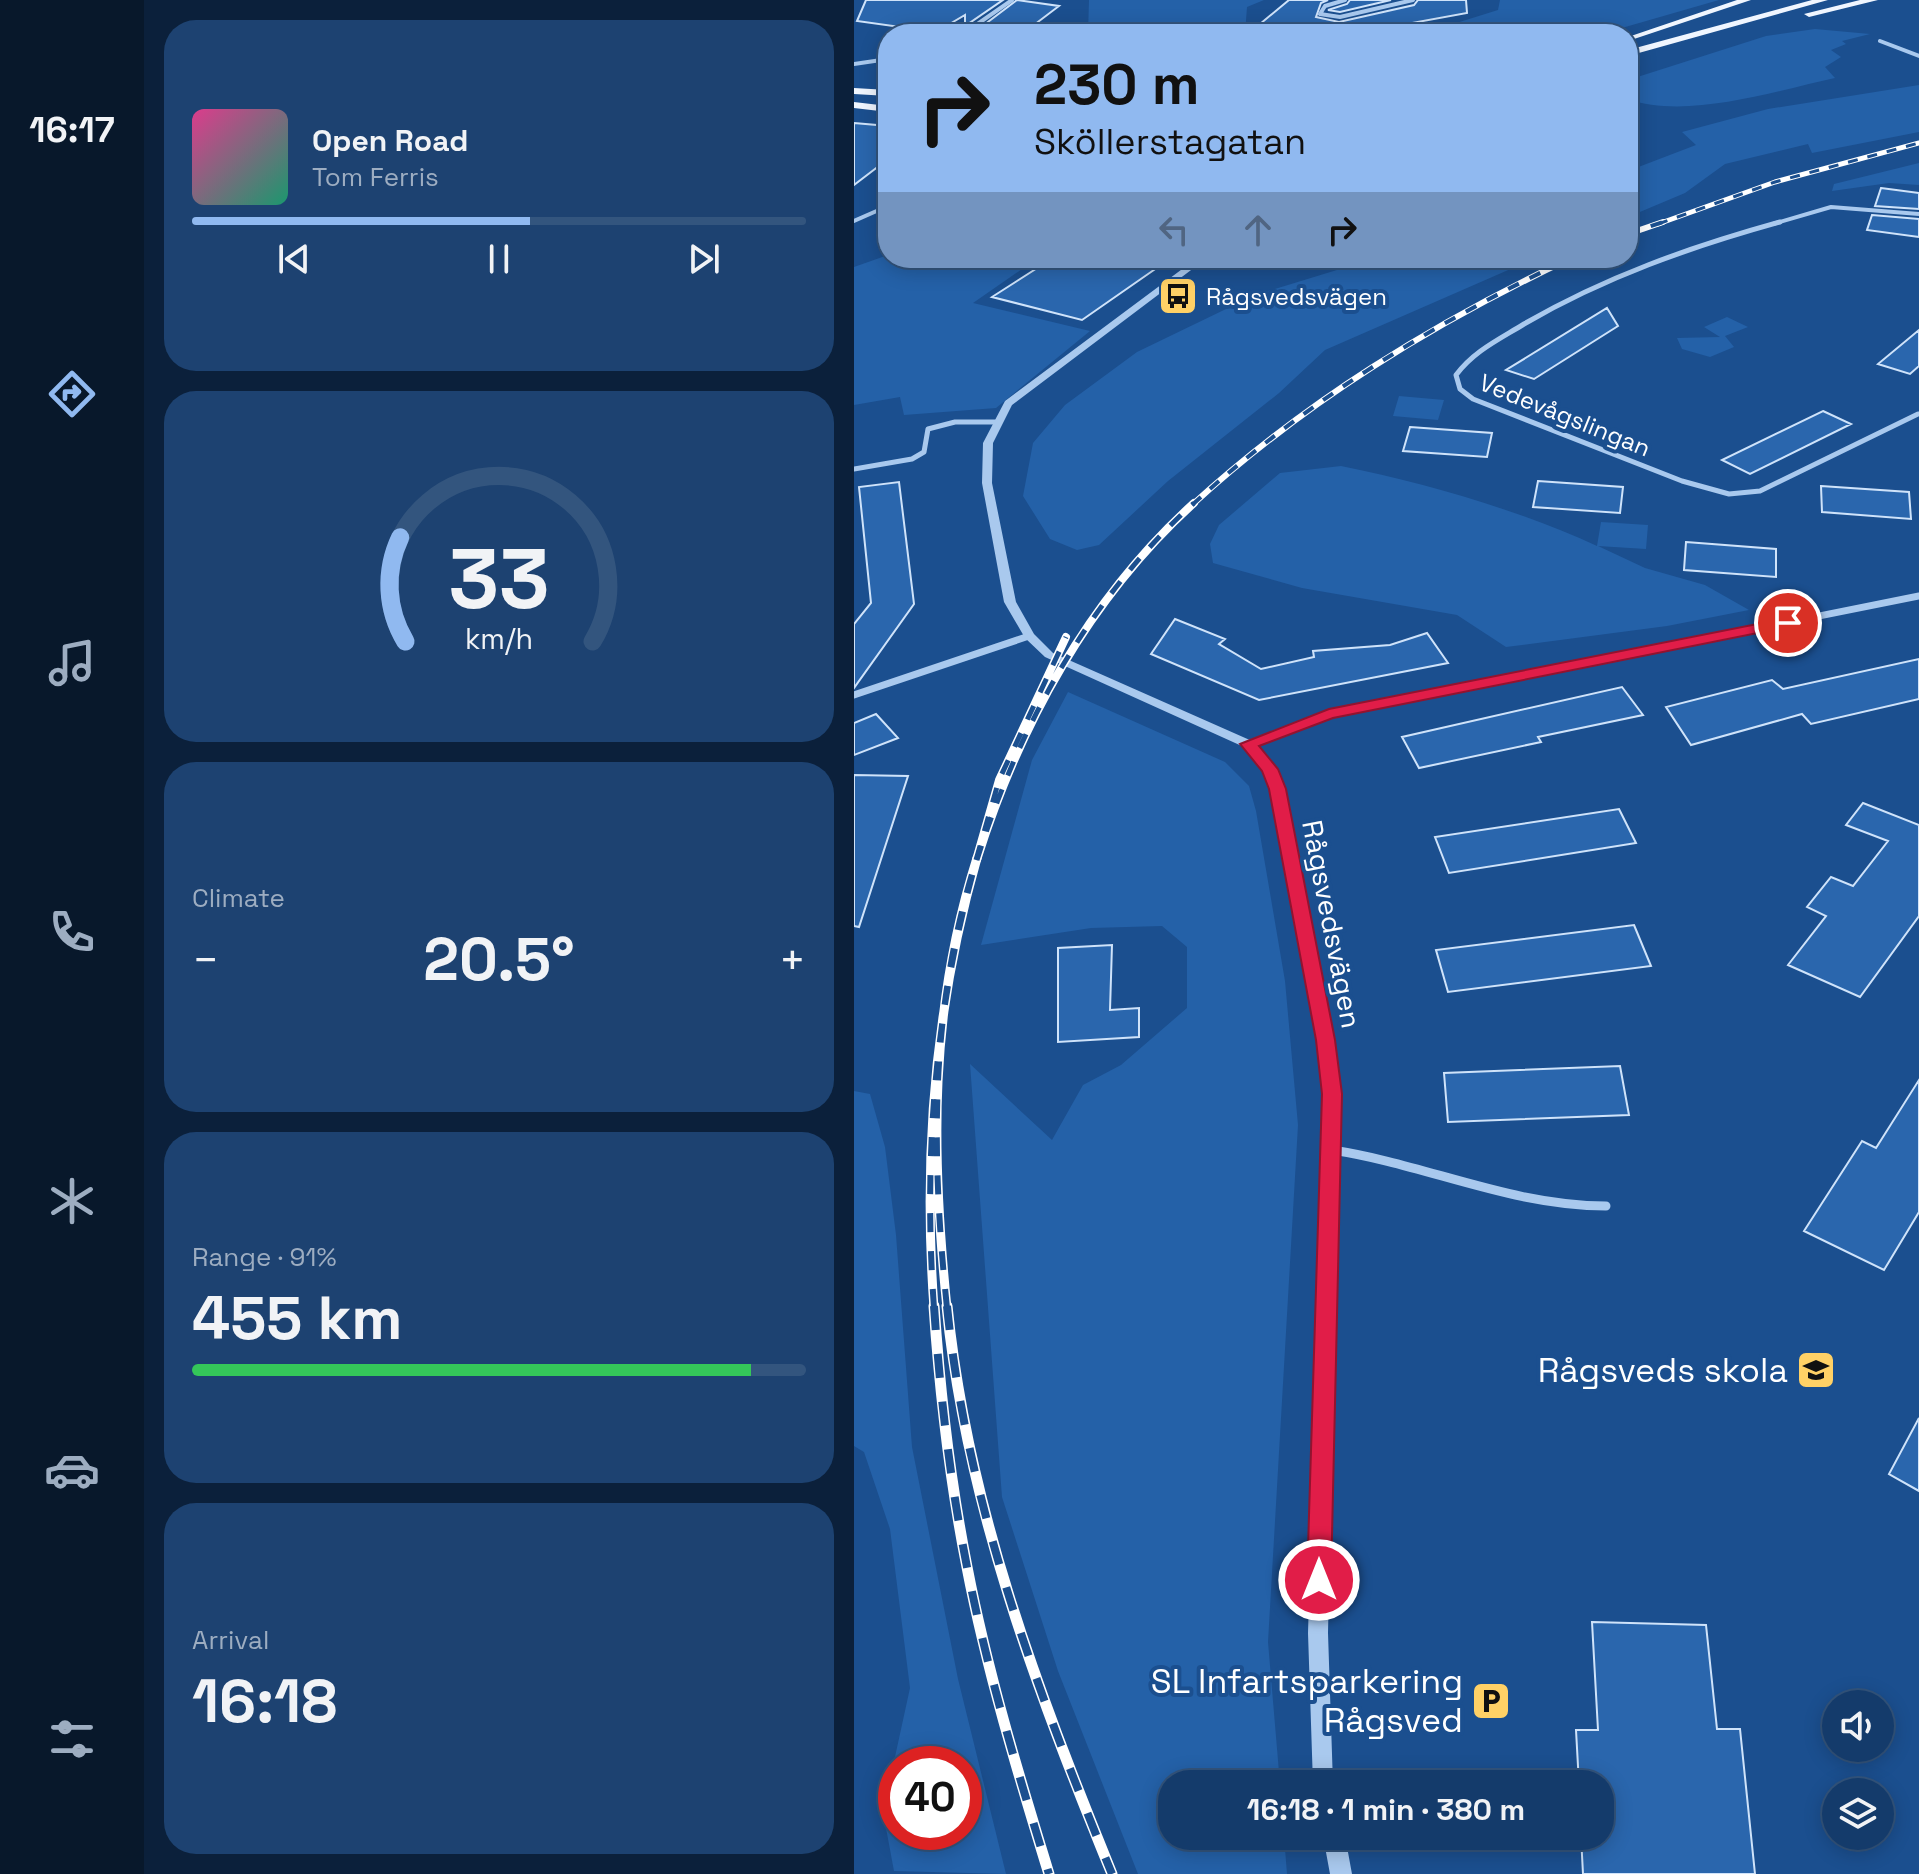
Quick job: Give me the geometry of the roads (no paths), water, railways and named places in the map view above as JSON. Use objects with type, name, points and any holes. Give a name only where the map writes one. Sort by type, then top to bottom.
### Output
[{"type":"main road","points":[[1638,36],[1746,0]]},
{"type":"main road","points":[[1638,50],[1823,0]]},
{"type":"main road","points":[[1684,39],[1873,0]]},
{"type":"main road","points":[[1638,37],[1760,4]]},
{"type":"main road","points":[[854,91],[878,92]]},
{"type":"main road","points":[[854,105],[878,108]]},
{"type":"street","points":[[977,24],[1012,0]]},
{"type":"street","points":[[1345,0],[1325,6],[1320,14],[1340,17],[1413,0]]},
{"type":"street","points":[[1880,41],[1919,56]]},
{"type":"street","points":[[854,64],[878,60]]},
{"type":"street","name":"Vedevågslingan","points":[[1919,214],[1831,207],[1701,244],[1559,304],[1470,356],[1456,375],[1460,389],[1473,399],[1640,466],[1703,489],[1729,494],[1760,491],[1919,414]]},
{"type":"street","points":[[854,221],[878,210]]},
{"type":"street","points":[[854,469],[912,459],[924,452],[928,429],[938,425],[995,422],[1008,403],[1190,268]]},
{"type":"street","name":"Rågsvedsvägen","points":[[995,422],[988,443],[987,483],[1010,602],[1029,636],[1049,655],[1248,744],[1270,769],[1278,789],[1325,1040],[1332,1094],[1318,1633],[1323,1770]]},
{"type":"street","points":[[1248,744],[1329,714],[1919,596]]},
{"type":"street","points":[[854,695],[1029,636]]},
{"type":"street","points":[[1332,1150],[1376,1155],[1476,1187],[1553,1204],[1606,1206]]},
{"type":"street","points":[[1337,1850],[1341,1874]]},
{"type":"railway","points":[[1658,224],[1775,182],[1919,143]]},
{"type":"railway","points":[[1638,231],[1663,222]]},
{"type":"railway","points":[[1192,505],[1280,432],[1372,367],[1469,310],[1550,268]]},
{"type":"railway","points":[[977,860],[1014,761],[1062,667],[1090,622],[1122,580],[1156,540],[1194,503]]},
{"type":"railway","points":[[976,860],[999,780],[1066,637]]},
{"type":"railway","points":[[977,858],[951,969],[943,1017],[950,970],[961,914],[977,858]]},
{"type":"railway","points":[[934,1308],[930,1195],[936,1081],[943,1017]]},
{"type":"railway","points":[[943,1017],[937,1137],[947,1308]]},
{"type":"railway","points":[[934,1306],[946,1437],[967,1567],[994,1683],[1049,1874]]},
{"type":"railway","points":[[947,1306],[957,1380],[988,1525],[1032,1666],[1112,1874]]},
{"type":"place","name":"Rågsvedsvägen","points":[[1178,296]]},
{"type":"place","name":"Rågsveds skola","points":[[1816,1370]]},
{"type":"place","name":"SL Infartsparkering Rågsved","points":[[1491,1701]]}]
